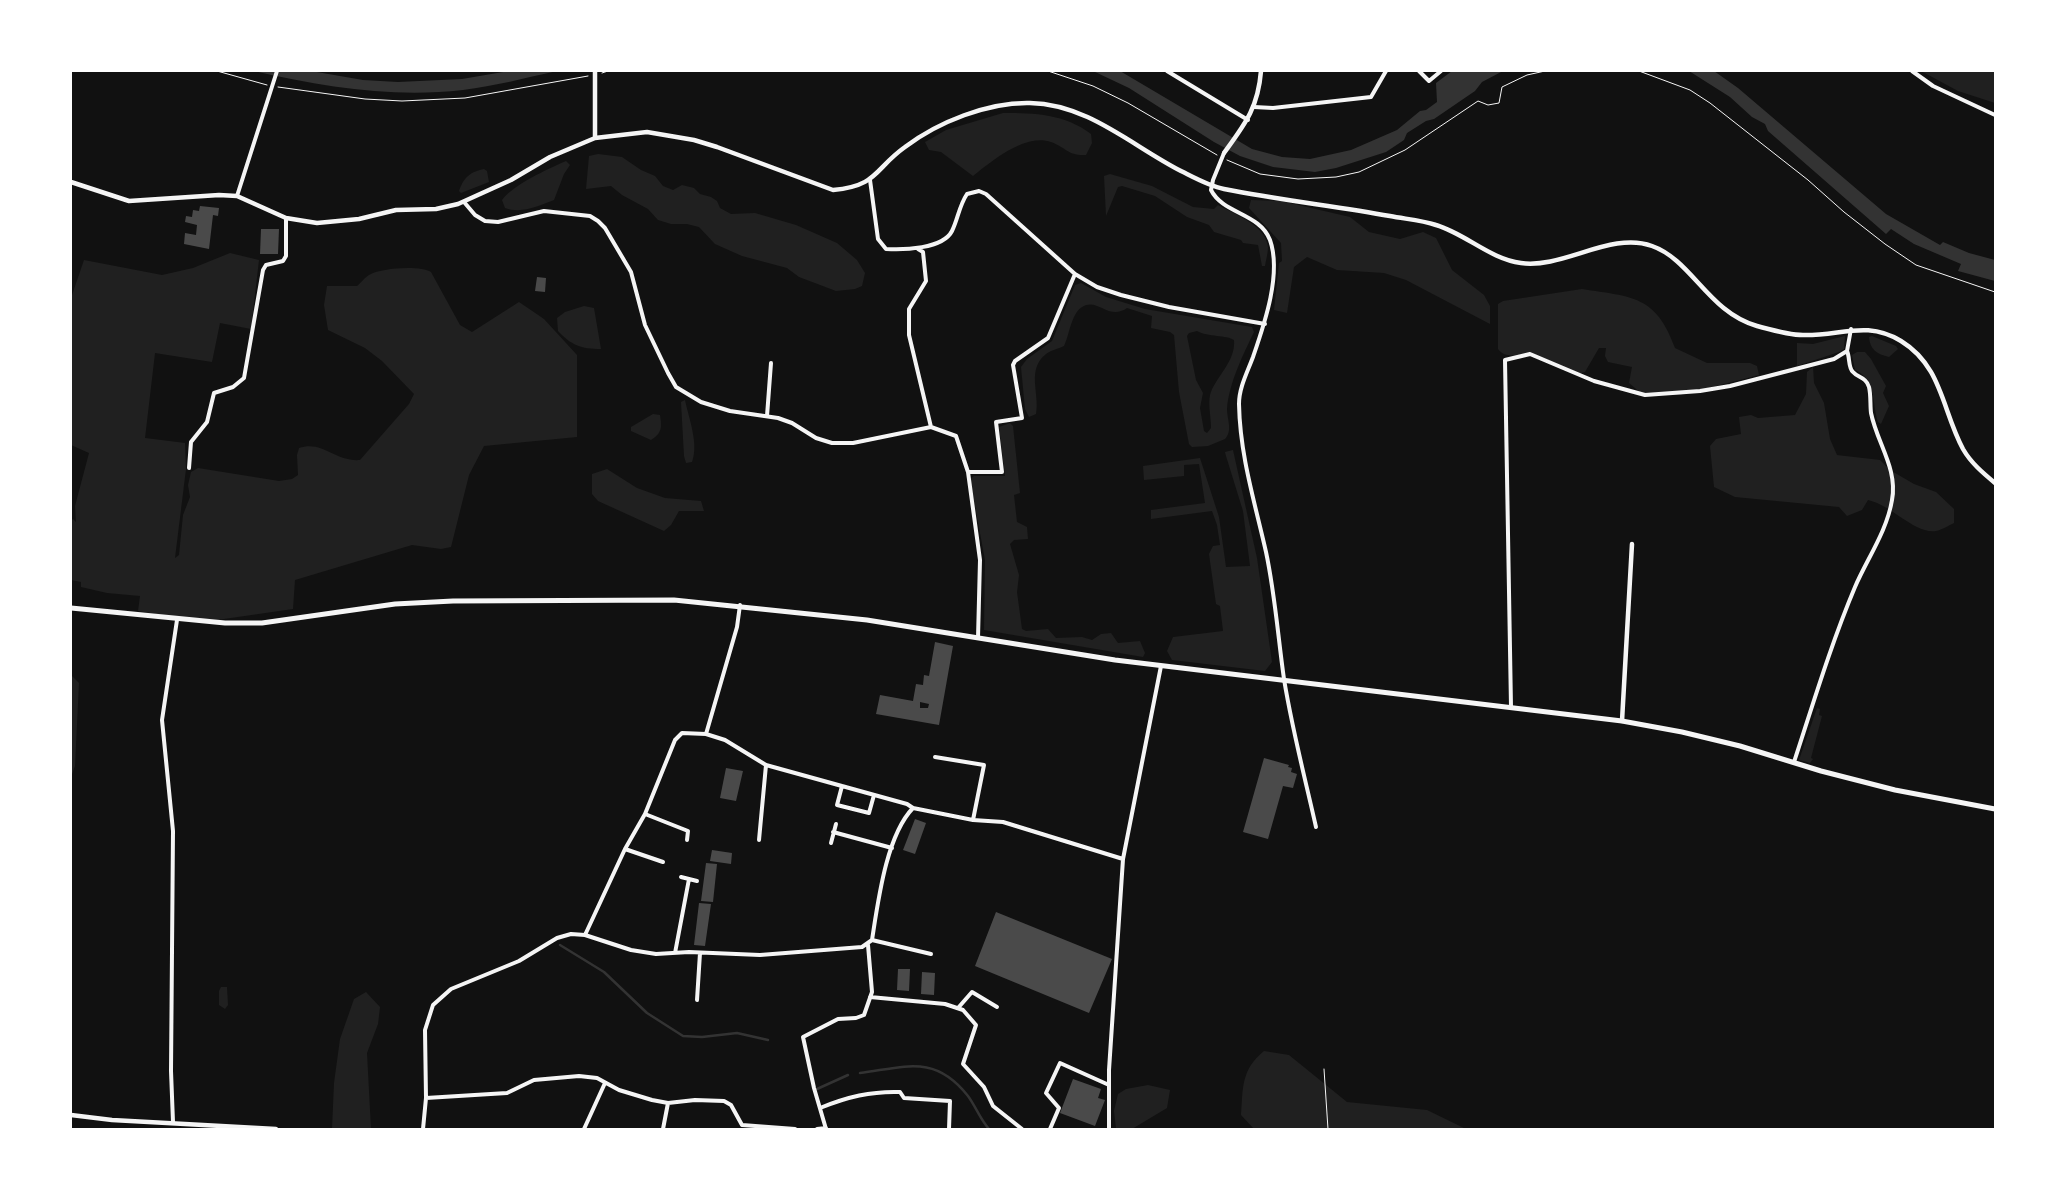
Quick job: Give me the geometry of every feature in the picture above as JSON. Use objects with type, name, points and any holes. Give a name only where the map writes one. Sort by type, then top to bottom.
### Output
[{"type":"main road","points":[[71,608],[225,624],[262,623],[395,604],[463,601],[674,600],[740,605],[867,620],[1161,666],[1622,721],[1682,732],[1740,746],[1895,790],[1995,809]]},
{"type":"street","points":[[237,196],[277,71]]},
{"type":"street","points":[[1166,71],[1248,120]]},
{"type":"street","points":[[1262,71],[1254,107],[1248,120],[1224,153],[1211,186],[1218,202],[1245,215],[1263,229],[1269,239],[1273,265],[1265,324],[1241,390],[1239,403],[1247,478],[1266,553],[1285,682],[1316,827]]},
{"type":"street","points":[[1254,107],[1273,108],[1372,97],[1386,71]]},
{"type":"street","points":[[1419,71],[1429,81],[1441,71]]},
{"type":"street","points":[[1912,71],[1933,86],[1995,115]]},
{"type":"street","points":[[595,72],[595,138]]},
{"type":"street","points":[[71,182],[128,201],[218,195],[237,196],[286,218],[317,223],[359,219],[385,212],[436,209],[464,202],[511,180],[550,157],[595,138],[647,132],[694,140],[833,190],[852,188],[870,180],[901,149],[922,135],[993,107],[1030,103],[1075,113],[1105,125],[1165,163],[1211,186],[1435,224],[1464,236],[1496,256],[1510,262],[1526,264],[1547,262],[1638,242],[1654,246],[1673,258],[1720,307],[1737,318],[1755,326],[1796,335],[1851,329],[1879,331],[1898,339],[1921,354],[1932,371],[1966,453],[1995,483]]},
{"type":"street","points":[[870,180],[878,239],[881,246],[895,250],[918,249],[944,239],[951,233],[959,209],[967,194],[979,191],[986,194],[1075,274],[1097,287],[1121,296],[1265,324]]},
{"type":"street","points":[[464,202],[475,215],[485,221],[498,222],[544,211],[590,216],[598,221],[605,228],[631,272],[645,325],[676,387],[700,402],[730,411],[767,416],[792,422],[816,438],[832,443],[853,443],[931,427],[956,436],[968,472],[980,560],[978,638]]},
{"type":"street","points":[[189,468],[191,442],[207,422],[214,392],[233,387],[244,378],[263,270],[266,265],[283,261],[286,256],[286,218]]},
{"type":"street","points":[[918,249],[923,252],[926,281],[909,309],[909,335],[931,427]]},
{"type":"street","points":[[968,472],[1002,472],[996,422],[1022,418],[1013,365],[1015,361],[1048,338],[1075,274]]},
{"type":"street","points":[[1794,762],[1836,635],[1856,586],[1872,555],[1892,500],[1891,467],[1878,438],[1871,413],[1869,387],[1861,376],[1853,373],[1851,370],[1847,351],[1851,329]]},
{"type":"street","points":[[1511,707],[1505,360],[1530,354],[1594,381],[1645,395],[1700,391],[1730,386],[1834,359],[1847,351]]},
{"type":"street","points":[[767,416],[771,363]]},
{"type":"street","points":[[1622,721],[1632,544]]},
{"type":"street","points":[[706,734],[737,627],[740,605]]},
{"type":"street","points":[[174,1129],[172,1072],[173,831],[162,720],[178,620]]},
{"type":"street","points":[[1109,1129],[1109,1085],[1123,859],[1161,666]]},
{"type":"street","points":[[585,934],[625,849],[645,814],[675,740],[682,733],[706,734],[725,740],[766,765],[907,804],[913,808],[973,820],[1003,822],[1123,859]]},
{"type":"street","points":[[935,757],[984,765],[973,820]]},
{"type":"street","points":[[760,840],[766,765]]},
{"type":"street","points":[[842,786],[837,805],[869,813],[874,795]]},
{"type":"street","points":[[817,1129],[826,1128],[803,1037],[838,1019],[856,1018],[864,1015],[870,997],[868,945],[872,940],[882,881],[892,848],[905,816],[913,808]]},
{"type":"street","points":[[645,814],[688,832],[687,840]]},
{"type":"street","points":[[831,843],[836,824]]},
{"type":"street","points":[[834,832],[892,848]]},
{"type":"street","points":[[625,849],[663,862]]},
{"type":"street","points":[[681,877],[697,881]]},
{"type":"street","points":[[675,953],[689,879]]},
{"type":"street","points":[[423,1129],[426,1098],[425,1030],[433,1005],[450,989],[519,961],[557,938],[571,934],[585,934],[631,950],[656,954],[760,955],[825,951],[868,945]]},
{"type":"street","points":[[872,940],[931,954]]},
{"type":"street","points":[[697,1000],[700,953]]},
{"type":"street","points":[[958,1008],[972,992],[998,1007]]},
{"type":"street","points":[[870,997],[945,1004],[963,1010],[976,1025],[963,1064],[984,1087],[993,1106],[1022,1129]]},
{"type":"street","points":[[1050,1129],[1058,1108],[1046,1093],[1060,1064],[1109,1085]]},
{"type":"street","points":[[426,1098],[506,1093],[534,1080],[580,1076],[597,1078],[636,1095],[668,1103],[694,1100],[724,1101],[731,1105],[742,1125],[795,1129]]},
{"type":"street","points":[[584,1129],[605,1082]]},
{"type":"street","points":[[820,1108],[860,1094],[879,1091],[900,1092],[904,1098],[950,1101],[948,1129]]},
{"type":"street","points":[[663,1127],[668,1103]]},
{"type":"street","points":[[71,1115],[112,1120],[276,1129]]},
{"type":"path","points":[[217,71],[272,85],[365,99],[402,101],[456,99],[608,71]]},
{"type":"path","points":[[1048,71],[1093,86],[1128,103],[1176,131]]},
{"type":"path","points":[[1260,174],[1298,179],[1336,177],[1359,172],[1405,150],[1478,101],[1488,105],[1499,103],[1502,87],[1527,75],[1545,71]]},
{"type":"path","points":[[1639,71],[1690,90],[1710,103],[1864,228],[1916,265],[1995,292]]},
{"type":"path","points":[[1324,1069],[1328,1129]]},
{"type":"shaded area","points":[[254,71],[311,71],[363,80],[398,82],[462,79],[509,71],[557,71],[463,90],[411,93],[358,90]]},
{"type":"shaded area","points":[[1093,71],[1120,71],[1252,149],[1282,157],[1310,159],[1351,150],[1397,130],[1420,111],[1426,110],[1437,102],[1436,83],[1452,71],[1503,71],[1482,82],[1475,91],[1434,119],[1426,121],[1407,133],[1404,140],[1386,152],[1336,168],[1315,172],[1273,167],[1240,156],[1214,142],[1129,88]]},
{"type":"shaded area","points":[[1689,71],[1714,71],[1738,88],[1886,214],[1940,245],[1943,242],[1969,253],[1995,260],[1995,281],[1958,271],[1961,264],[1914,244],[1891,229],[1886,234],[1768,131],[1765,124],[1752,117],[1730,97]]},
{"type":"shaded area","points":[[1921,71],[1995,71],[1995,103],[1958,91]]},
{"type":"shaded area","points":[[1003,113],[1038,114],[1071,122],[1091,134],[1092,143],[1086,155],[1080,155],[1071,153],[1051,142],[1031,141],[999,156],[973,176],[941,152],[929,150],[925,142],[946,130]]},
{"type":"shaded area","points":[[598,154],[622,157],[641,170],[655,176],[663,186],[673,190],[682,185],[694,188],[700,194],[717,201],[720,208],[731,214],[755,213],[796,225],[837,243],[857,260],[865,273],[862,286],[855,289],[836,291],[799,277],[787,268],[742,256],[715,244],[699,227],[687,224],[671,224],[658,220],[648,209],[622,195],[611,186],[586,189],[589,156]]},
{"type":"shaded area","points":[[566,161],[570,165],[564,174],[554,200],[524,210],[505,208],[502,200],[507,194],[532,177]]},
{"type":"shaded area","points":[[484,169],[487,171],[489,182],[461,193],[459,191],[468,176]]},
{"type":"shaded area","points":[[1110,174],[1152,186],[1193,207],[1214,209],[1218,205],[1240,216],[1256,226],[1266,239],[1268,247],[1265,266],[1262,266],[1258,245],[1243,243],[1241,240],[1214,232],[1209,225],[1187,217],[1155,196],[1122,186],[1118,187],[1106,216],[1104,176]]},
{"type":"shaded area","points":[[1251,200],[1281,201],[1350,217],[1369,232],[1400,239],[1423,232],[1436,238],[1452,270],[1484,295],[1490,306],[1490,324],[1406,280],[1384,273],[1337,270],[1307,257],[1294,267],[1287,313],[1274,310],[1279,263],[1282,261],[1281,243],[1249,208]]},
{"type":"shaded area","points":[[230,253],[259,260],[251,329],[220,323],[212,362],[155,353],[145,438],[185,443],[186,469],[175,558],[179,555],[183,515],[190,497],[188,485],[191,472],[198,468],[279,481],[292,479],[298,475],[297,455],[299,448],[307,446],[322,449],[343,458],[360,460],[409,404],[414,394],[382,361],[365,348],[328,330],[324,305],[327,286],[357,286],[369,275],[391,269],[409,268],[426,270],[431,272],[460,325],[472,332],[519,302],[544,319],[577,355],[577,437],[484,446],[469,475],[451,547],[441,549],[412,545],[295,580],[293,609],[217,620],[180,618],[138,611],[140,596],[107,593],[81,587],[81,582],[71,580],[71,521],[73,519],[76,522],[75,506],[89,453],[71,445],[71,298],[84,260],[162,275],[193,268]]},
{"type":"shaded area","points":[[1081,283],[1106,297],[1145,309],[1252,327],[1254,332],[1237,369],[1228,399],[1229,432],[1225,439],[1208,446],[1192,447],[1189,444],[1179,392],[1174,335],[1170,332],[1151,328],[1152,316],[1127,308],[1115,312],[1091,304],[1086,305],[1077,312],[1064,346],[1050,351],[1040,360],[1035,374],[1036,414],[1029,417],[1025,409],[1021,367],[1027,359],[1052,341],[1075,285]],"holes":[[[1197,331],[1234,340],[1234,348],[1229,362],[1210,395],[1211,428],[1207,433],[1204,431],[1200,408],[1203,393],[1196,380],[1187,336],[1189,333]]]},
{"type":"shaded area","points":[[1582,289],[1615,294],[1640,302],[1650,308],[1659,318],[1668,331],[1675,348],[1707,363],[1750,363],[1757,366],[1759,375],[1681,395],[1642,394],[1629,383],[1632,367],[1608,362],[1605,356],[1606,348],[1599,348],[1585,372],[1578,374],[1537,356],[1509,355],[1498,349],[1498,304],[1503,301]]},
{"type":"shaded area","points":[[584,306],[594,308],[601,349],[577,345],[567,340],[558,331],[557,318],[565,312]]},
{"type":"shaded area","points":[[1845,336],[1844,349],[1797,366],[1797,343],[1813,344]]},
{"type":"shaded area","points":[[1872,336],[1896,346],[1898,349],[1889,357],[1875,351],[1869,337]]},
{"type":"shaded area","points":[[1857,352],[1865,352],[1871,359],[1886,386],[1883,393],[1889,406],[1881,424],[1878,422],[1876,415],[1870,385],[1862,374],[1855,370],[1852,355]]},
{"type":"shaded area","points":[[1813,367],[1814,383],[1824,403],[1830,439],[1837,455],[1880,460],[1890,470],[1914,484],[1936,492],[1954,509],[1954,523],[1936,531],[1928,531],[1911,524],[1886,507],[1868,500],[1862,510],[1847,516],[1839,507],[1735,497],[1714,487],[1710,446],[1716,439],[1741,434],[1739,417],[1751,415],[1758,418],[1795,415],[1806,394],[1807,372]]},
{"type":"shaded area","points":[[685,400],[694,439],[692,462],[686,463],[681,402]]},
{"type":"shaded area","points":[[653,414],[660,415],[661,423],[660,430],[655,437],[651,440],[631,431],[631,427]]},
{"type":"shaded area","points":[[1010,423],[1013,426],[1020,493],[1014,495],[1017,522],[1027,527],[1028,539],[1014,540],[1010,544],[1019,575],[1017,592],[1022,629],[1026,631],[1048,629],[1056,638],[1082,637],[1092,640],[1101,634],[1111,633],[1118,643],[1140,641],[1145,653],[1143,657],[984,630],[985,560],[970,479],[974,476],[1005,476],[999,427]]},
{"type":"shaded area","points":[[1233,450],[1257,558],[1272,662],[1265,671],[1172,660],[1167,651],[1173,637],[1223,631],[1220,606],[1216,604],[1209,554],[1213,546],[1220,545],[1217,525],[1212,511],[1151,519],[1151,510],[1205,503],[1199,464],[1184,465],[1184,476],[1144,480],[1143,466],[1200,458],[1219,517],[1226,567],[1250,566],[1243,511],[1225,452]]},
{"type":"shaded area","points":[[607,469],[637,488],[665,498],[701,501],[704,511],[679,511],[671,525],[664,531],[598,501],[592,494],[592,474]]},
{"type":"shaded area","points":[[71,675],[79,683],[75,766],[71,777]]},
{"type":"shaded area","points":[[1817,708],[1820,709],[1819,715],[1822,716],[1811,758],[1813,759],[1810,763],[1799,760]]},
{"type":"shaded area","points":[[221,987],[227,987],[228,1005],[225,1009],[219,1005],[219,991]]},
{"type":"shaded area","points":[[366,992],[380,1007],[378,1024],[367,1053],[371,1129],[332,1129],[334,1083],[340,1039],[354,999]]},
{"type":"shaded area","points":[[1264,1051],[1289,1055],[1347,1102],[1427,1110],[1466,1129],[1254,1129],[1241,1115],[1243,1087],[1251,1065]]},
{"type":"shaded area","points":[[1148,1085],[1170,1090],[1167,1108],[1132,1129],[1116,1128],[1114,1111],[1118,1094],[1126,1089]]},
{"type":"building","points":[[200,206],[219,208],[218,216],[213,215],[209,249],[184,244],[185,233],[196,235],[197,225],[185,222],[186,216],[192,217],[193,210],[199,211]]},
{"type":"building","points":[[261,229],[279,229],[278,254],[260,254]]},
{"type":"building","points":[[537,277],[546,278],[545,292],[535,291]]},
{"type":"building","points":[[935,642],[953,646],[939,725],[876,714],[880,695],[913,701],[916,684],[923,685],[924,675],[929,676]],"holes":[[[920,702],[929,704],[928,708],[920,708]]]},
{"type":"building","points":[[1264,758],[1289,765],[1288,767],[1292,768],[1291,772],[1297,774],[1293,788],[1283,786],[1268,839],[1243,832]]},
{"type":"building","points":[[726,768],[743,771],[736,801],[720,798]]},
{"type":"building","points":[[915,819],[926,823],[915,854],[903,850]]},
{"type":"building","points":[[712,850],[732,853],[731,864],[710,861]]},
{"type":"building","points":[[706,863],[717,864],[713,902],[701,901]]},
{"type":"building","points":[[699,903],[711,904],[705,946],[694,945]]},
{"type":"building","points":[[996,912],[1112,959],[1089,1013],[975,966]]},
{"type":"building","points":[[898,969],[910,969],[909,991],[897,990]]},
{"type":"building","points":[[922,972],[935,973],[934,995],[921,994]]},
{"type":"building","points":[[1073,1079],[1101,1089],[1098,1098],[1105,1100],[1095,1126],[1060,1113]]},
{"type":"waterway","points":[[560,945],[604,972],[647,1013],[683,1036],[702,1037],[737,1033],[768,1040]]},
{"type":"waterway","points":[[860,1073],[892,1068],[919,1067],[944,1074],[968,1096],[989,1129]]},
{"type":"waterway","points":[[817,1089],[848,1075]]}]
